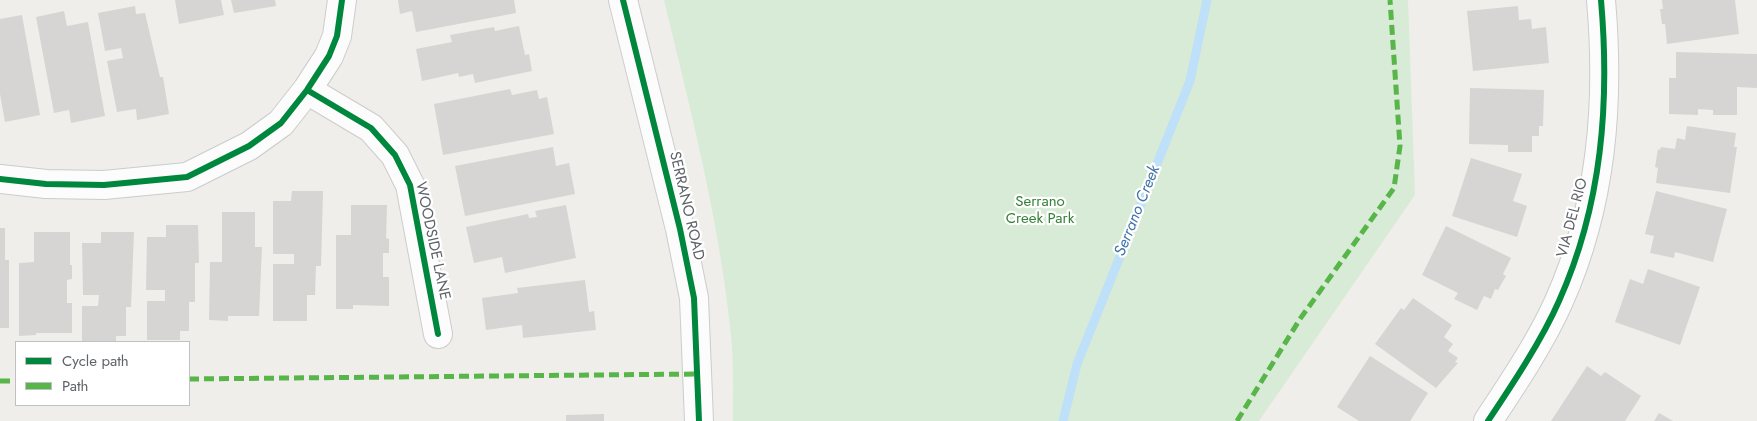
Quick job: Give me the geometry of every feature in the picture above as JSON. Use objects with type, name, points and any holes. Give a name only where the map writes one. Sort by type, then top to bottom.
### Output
[{"type":"street","points":[[0,179],[46,184],[104,185],[187,177],[249,146],[281,123],[307,90],[329,56],[337,36],[342,0]]},
{"type":"street","name":"SERRANO ROAD","points":[[623,0],[680,229],[694,298],[699,421]]},
{"type":"street","name":"VIA DEL RIO","points":[[1488,421],[1509,389],[1559,302],[1578,254],[1602,145],[1605,45],[1601,0]]},
{"type":"street","name":"WOODSIDE LANE","points":[[307,90],[371,128],[395,155],[410,185],[438,334]]},
{"type":"green space","name":"Serrano Creek Park","points":[[664,0],[1408,0],[1415,195],[1259,421],[733,421],[731,338],[725,285],[711,203]]},
{"type":"building","points":[[175,0],[221,0],[224,15],[179,24]]},
{"type":"building","points":[[231,0],[275,0],[276,6],[234,13]]},
{"type":"building","points":[[398,0],[514,0],[516,13],[416,32],[412,11],[400,14]]},
{"type":"building","points":[[1662,0],[1735,0],[1739,34],[1667,44],[1665,24],[1662,24],[1660,9],[1663,9]]},
{"type":"building","points":[[135,6],[136,14],[145,13],[160,77],[163,77],[169,114],[137,120],[136,109],[117,112],[107,61],[123,58],[121,48],[105,51],[98,13]]},
{"type":"building","points":[[1518,6],[1519,20],[1531,19],[1532,29],[1546,27],[1549,63],[1473,71],[1467,11]]},
{"type":"building","points":[[64,11],[67,26],[88,22],[105,116],[71,123],[69,110],[54,113],[36,17]]},
{"type":"building","points":[[22,15],[40,115],[5,122],[0,94],[0,19]]},
{"type":"building","points":[[519,26],[525,55],[529,54],[532,71],[475,83],[473,74],[459,77],[458,73],[422,81],[416,49],[452,42],[450,35],[494,27],[495,31]]},
{"type":"building","points":[[1676,52],[1757,54],[1757,88],[1737,87],[1737,115],[1713,115],[1713,110],[1698,109],[1698,115],[1669,114],[1669,78],[1676,78]]},
{"type":"building","points":[[1470,88],[1544,90],[1543,126],[1539,126],[1539,136],[1532,136],[1532,152],[1508,152],[1508,145],[1469,144]]},
{"type":"building","points":[[510,89],[512,95],[537,90],[539,99],[547,97],[554,134],[443,155],[434,104]]},
{"type":"building","points":[[1687,126],[1736,133],[1734,147],[1737,147],[1730,193],[1656,183],[1658,168],[1655,167],[1658,149],[1660,150],[1661,147],[1675,149],[1677,138],[1685,140]]},
{"type":"building","points":[[553,147],[556,166],[569,163],[575,194],[465,216],[455,166]]},
{"type":"building","points":[[1471,158],[1522,174],[1513,201],[1527,206],[1517,237],[1452,216]]},
{"type":"building","points":[[292,191],[323,191],[321,266],[316,266],[315,295],[307,295],[307,321],[273,321],[273,264],[294,264],[294,254],[273,254],[273,201],[291,201]]},
{"type":"building","points":[[1656,191],[1727,209],[1713,262],[1675,252],[1674,258],[1650,253],[1654,236],[1645,234]]},
{"type":"building","points":[[351,205],[387,205],[386,238],[389,239],[389,253],[383,253],[383,277],[389,277],[389,306],[353,305],[353,309],[336,309],[336,235],[351,235]]},
{"type":"building","points":[[566,205],[576,258],[505,273],[502,257],[474,263],[466,227],[528,214],[529,218],[537,217],[535,211]]},
{"type":"building","points":[[222,212],[255,212],[255,247],[262,247],[259,316],[228,316],[228,321],[209,320],[210,262],[222,262]]},
{"type":"building","points":[[166,225],[198,225],[199,263],[195,263],[195,302],[189,302],[189,331],[180,331],[180,340],[147,340],[147,301],[165,301],[165,290],[146,290],[147,237],[166,237]]},
{"type":"building","points":[[1446,226],[1511,258],[1503,274],[1506,276],[1498,290],[1495,289],[1491,299],[1484,296],[1477,310],[1454,299],[1458,293],[1422,275]]},
{"type":"building","points":[[0,228],[5,228],[5,260],[9,260],[9,328],[0,328]]},
{"type":"building","points":[[34,232],[70,232],[72,279],[67,280],[67,303],[72,303],[72,333],[36,333],[36,335],[19,336],[19,263],[34,262]]},
{"type":"building","points":[[101,232],[134,232],[131,307],[126,307],[126,336],[116,336],[116,341],[82,341],[82,306],[98,306],[99,295],[83,295],[82,243],[101,243]]},
{"type":"building","points":[[1648,269],[1700,287],[1680,345],[1615,322],[1630,279],[1643,284]]},
{"type":"building","points":[[585,280],[589,312],[594,311],[596,330],[523,338],[522,325],[486,330],[482,298],[518,293],[517,288]]},
{"type":"building","points":[[1413,298],[1452,325],[1444,337],[1453,344],[1448,351],[1458,358],[1455,362],[1458,363],[1436,388],[1375,344],[1401,308],[1404,310]]},
{"type":"building","points":[[1370,356],[1428,393],[1410,421],[1359,421],[1337,407]]},
{"type":"building","points":[[1587,366],[1601,376],[1605,372],[1641,396],[1625,421],[1551,421]]},
{"type":"building","points":[[1659,413],[1673,421],[1654,421]]},
{"type":"building","points":[[604,414],[604,421],[566,421],[566,415]]},
{"type":"waterway","name":"Serrano Creek","points":[[1063,421],[1077,364],[1190,81],[1207,0]]},
{"type":"marked path","points":[[1237,421],[1300,319],[1394,188],[1400,146],[1390,0]]},
{"type":"marked path","points":[[190,379],[697,374]]},
{"type":"marked path","points":[[0,381],[15,381]]},
{"type":"cycle path","points":[[0,179],[46,184],[104,185],[187,177],[249,146],[281,123],[307,90],[329,56],[337,36],[342,0]]},
{"type":"cycle path","points":[[623,0],[680,229],[694,298],[699,421]]},
{"type":"cycle path","points":[[1488,421],[1526,362],[1552,316],[1574,265],[1585,228],[1594,191],[1603,115],[1604,39],[1601,0]]},
{"type":"cycle path","points":[[307,90],[371,128],[395,155],[410,185],[438,334]]}]
